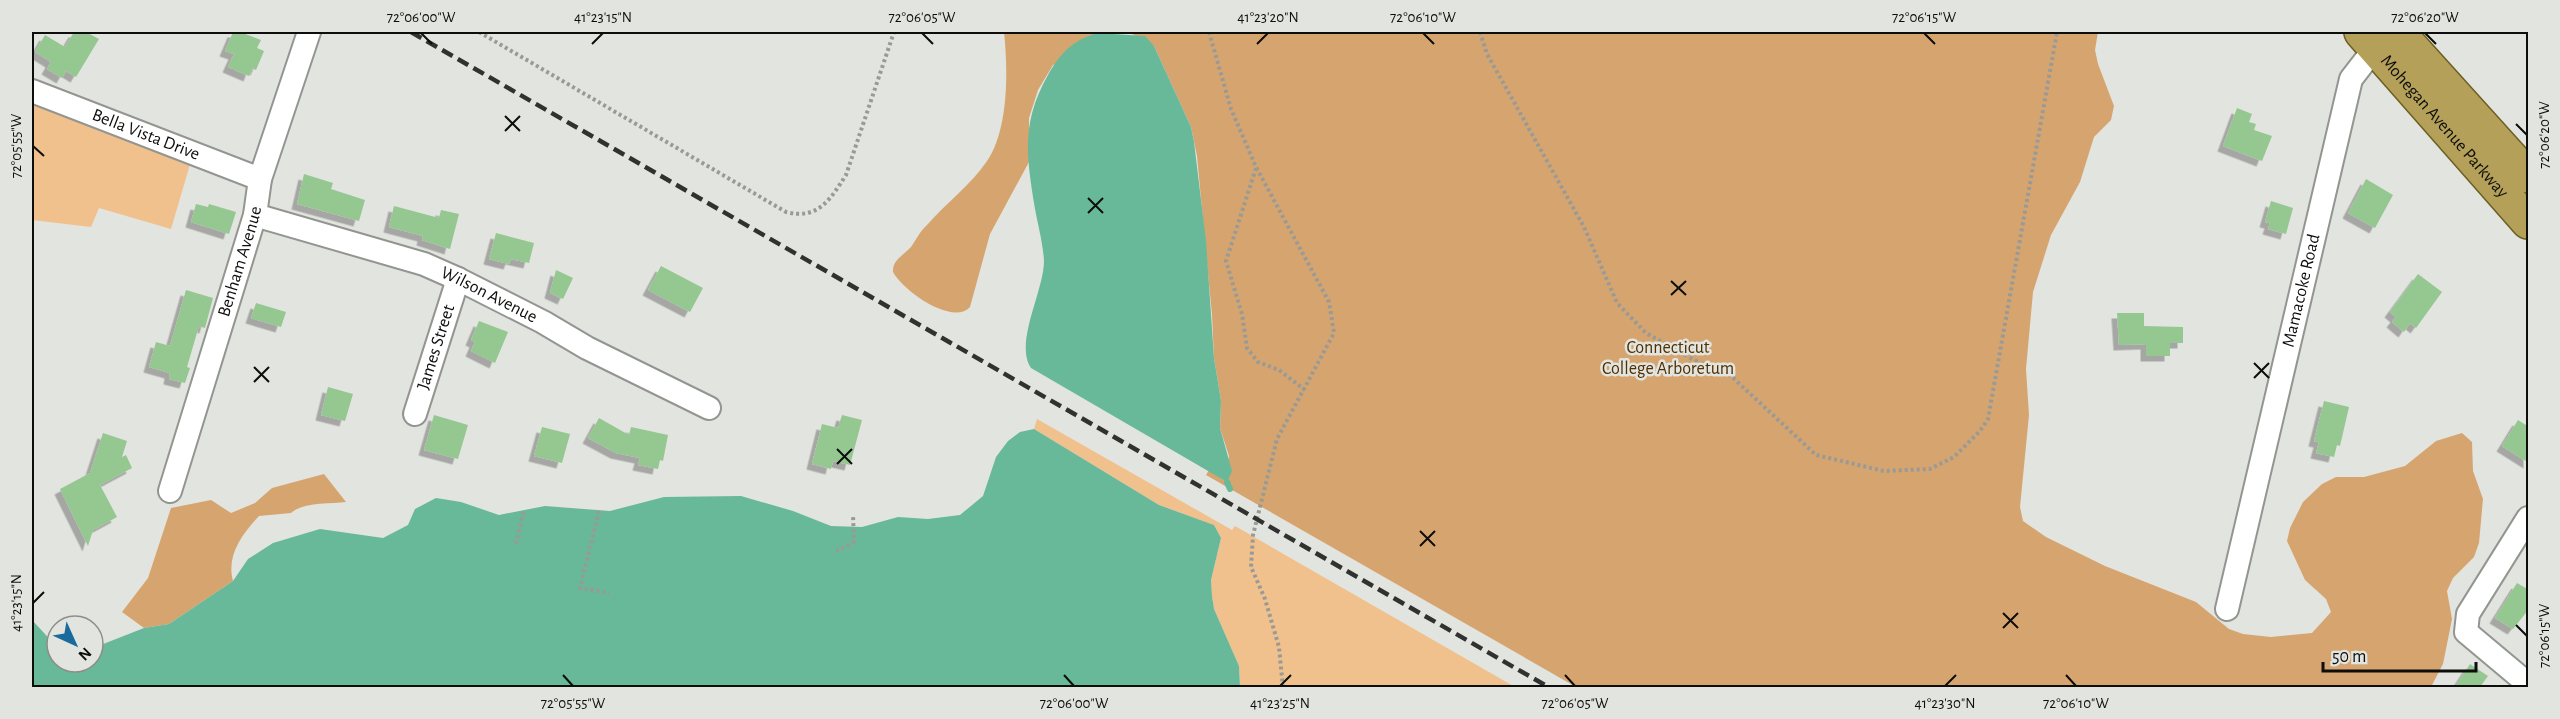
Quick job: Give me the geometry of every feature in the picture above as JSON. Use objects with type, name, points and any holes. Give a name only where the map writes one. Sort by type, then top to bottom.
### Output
[{"type":"highway","name":"Mohegan Avenue Parkway","points":[[2378,37],[2529,176]]},
{"type":"highway","name":"Mohegan Avenue Parkway","points":[[2378,37],[2529,222]]},
{"type":"street","name":"Benham Avenue","points":[[170,491],[255,215],[260,179],[309,32]]},
{"type":"street","name":"Mamacoke Road","points":[[2227,609],[2351,79],[2378,37]]},
{"type":"street","name":"Bella Vista Drive","points":[[32,91],[260,179]]},
{"type":"street","name":"Wilson Avenue","points":[[255,215],[424,264],[458,279],[543,322],[587,348],[709,408]]},
{"type":"street","name":"James Street","points":[[415,414],[458,279]]},
{"type":"street","points":[[2529,518],[2468,614],[2466,632],[2529,684]]},
{"type":"path","points":[[479,32],[786,213],[801,216],[816,211],[833,195],[846,175],[894,32]]},
{"type":"path","points":[[1209,32],[1231,110],[1256,167],[1329,302],[1334,333],[1277,439],[1253,535],[1251,567],[1265,599],[1278,647],[1283,687]]},
{"type":"path","points":[[1480,32],[1487,54],[1584,227],[1617,303],[1646,333],[1694,360],[1731,376],[1816,455],[1884,471],[1930,469],[1954,457],[1980,431],[1988,419],[2057,32]]},
{"type":"path","points":[[1256,167],[1226,261],[1242,314],[1247,348],[1258,362],[1279,370],[1305,390]]},
{"type":"path","points":[[516,544],[524,510]]},
{"type":"path","points":[[599,511],[580,588],[609,593]]},
{"type":"path","points":[[836,551],[854,542],[853,515]]},
{"type":"shaded area","points":[[1098,33],[1145,36],[1154,46],[1191,127],[1206,241],[1214,358],[1221,401],[1220,428],[1232,471],[1227,482],[1031,368],[1027,357],[1028,331],[1040,287],[1044,261],[1029,168],[1030,123],[1040,92],[1058,60],[1075,43]]},
{"type":"shaded area","points":[[32,103],[191,161],[171,229],[99,208],[91,227],[32,220]]},
{"type":"shaded area","points":[[1037,419],[1232,530],[1235,526],[1515,687],[1240,687],[1239,666],[1214,609],[1211,580],[1221,538],[1214,525],[1159,505],[1034,429]]},
{"type":"shaded area","points":[[1034,429],[1159,505],[1214,525],[1221,538],[1211,580],[1214,609],[1239,666],[1240,687],[32,687],[32,620],[45,634],[45,674],[105,674],[105,643],[144,628],[169,624],[233,581],[248,559],[273,543],[320,529],[383,538],[408,525],[415,509],[436,498],[461,502],[499,515],[545,506],[610,511],[664,497],[741,496],[793,511],[831,526],[862,527],[898,517],[928,519],[960,515],[983,496],[996,457],[1008,441],[1020,432]]},
{"type":"green space","name":"Connecticut College Arboretum","points":[[1004,32],[2098,32],[2095,50],[2098,64],[2114,106],[2111,120],[2094,137],[2080,182],[2051,235],[2033,292],[2026,369],[2029,415],[2020,507],[2023,521],[2046,537],[2105,566],[2196,602],[2229,629],[2243,634],[2271,637],[2312,633],[2331,612],[2326,599],[2305,580],[2287,541],[2290,528],[2303,502],[2322,484],[2336,477],[2364,477],[2405,466],[2436,441],[2462,433],[2472,442],[2473,471],[2483,499],[2479,543],[2474,557],[2453,578],[2447,591],[2452,619],[2443,664],[2431,687],[1576,687],[1206,475],[1209,470],[1225,481],[1229,456],[1220,428],[1221,401],[1214,358],[1197,156],[1191,127],[1154,46],[1130,33],[1114,33],[1053,65],[1038,90],[1029,118],[1029,162],[990,234],[970,307],[962,312],[941,309],[917,296],[898,280],[893,272],[896,261],[911,247],[925,227],[974,178],[994,148],[1000,133],[1005,98]]},
{"type":"green space","points":[[324,474],[346,502],[309,505],[291,513],[259,516],[237,546],[232,563],[233,581],[169,624],[144,628],[122,612],[148,578],[171,508],[211,500],[231,513],[255,503],[272,488]]},
{"type":"building","points":[[74,32],[86,32],[99,39],[76,77],[66,71],[62,78],[47,69],[51,62],[35,52],[45,35],[65,47]]},
{"type":"building","points":[[233,32],[240,32],[261,40],[257,48],[264,51],[256,70],[252,68],[249,76],[228,67],[234,54],[225,51]]},
{"type":"building","points":[[2237,108],[2252,114],[2249,122],[2256,124],[2254,130],[2272,136],[2262,161],[2223,146]]},
{"type":"building","points":[[304,174],[333,183],[331,189],[365,200],[359,221],[297,204]]},
{"type":"building","points":[[2366,179],[2393,195],[2375,228],[2348,213]]},
{"type":"building","points":[[2271,201],[2293,208],[2286,234],[2268,229],[2270,223],[2265,222]]},
{"type":"building","points":[[196,204],[208,207],[209,204],[236,212],[229,234],[191,222]]},
{"type":"building","points":[[394,206],[439,218],[441,210],[459,214],[450,249],[422,240],[423,236],[389,227]]},
{"type":"building","points":[[496,233],[534,243],[529,263],[511,259],[509,264],[489,259]]},
{"type":"building","points":[[661,266],[703,288],[690,312],[648,290]]},
{"type":"building","points":[[556,270],[573,278],[563,299],[550,293]]},
{"type":"building","points":[[2418,274],[2442,292],[2416,328],[2410,323],[2404,332],[2392,322],[2396,317],[2390,312]]},
{"type":"building","points":[[186,290],[213,298],[205,328],[199,326],[187,367],[190,368],[185,383],[169,379],[170,373],[149,367],[156,342],[170,346]]},
{"type":"building","points":[[256,303],[286,312],[281,327],[251,318]]},
{"type":"building","points":[[2117,313],[2144,313],[2144,326],[2183,327],[2183,343],[2170,343],[2170,356],[2146,356],[2146,344],[2119,345]]},
{"type":"building","points":[[479,321],[508,332],[495,363],[471,351],[475,342],[471,340]]},
{"type":"building","points":[[328,387],[353,394],[345,421],[321,415]]},
{"type":"building","points":[[2324,401],[2349,407],[2340,446],[2337,445],[2334,457],[2316,453],[2319,442],[2314,441]]},
{"type":"building","points":[[434,415],[468,425],[458,459],[424,450]]},
{"type":"building","points":[[842,415],[862,420],[850,465],[833,461],[831,469],[812,464],[822,424],[838,428]]},
{"type":"building","points":[[599,418],[629,435],[631,427],[668,435],[663,461],[660,460],[658,469],[638,465],[640,458],[616,453],[588,438]]},
{"type":"building","points":[[2518,420],[2529,427],[2529,463],[2502,446]]},
{"type":"building","points":[[542,427],[570,434],[562,463],[534,456]]},
{"type":"building","points":[[103,433],[127,441],[122,457],[126,455],[132,468],[100,485],[117,517],[93,530],[88,546],[60,489],[90,473]]},
{"type":"building","points":[[2517,583],[2529,590],[2529,609],[2513,629],[2495,618]]},
{"type":"building","points":[[2470,664],[2488,676],[2480,687],[2455,687]]},
{"type":"waterway","points":[[1227,482],[1230,489]]},
{"type":"railway","points":[[411,32],[1550,688]]}]
